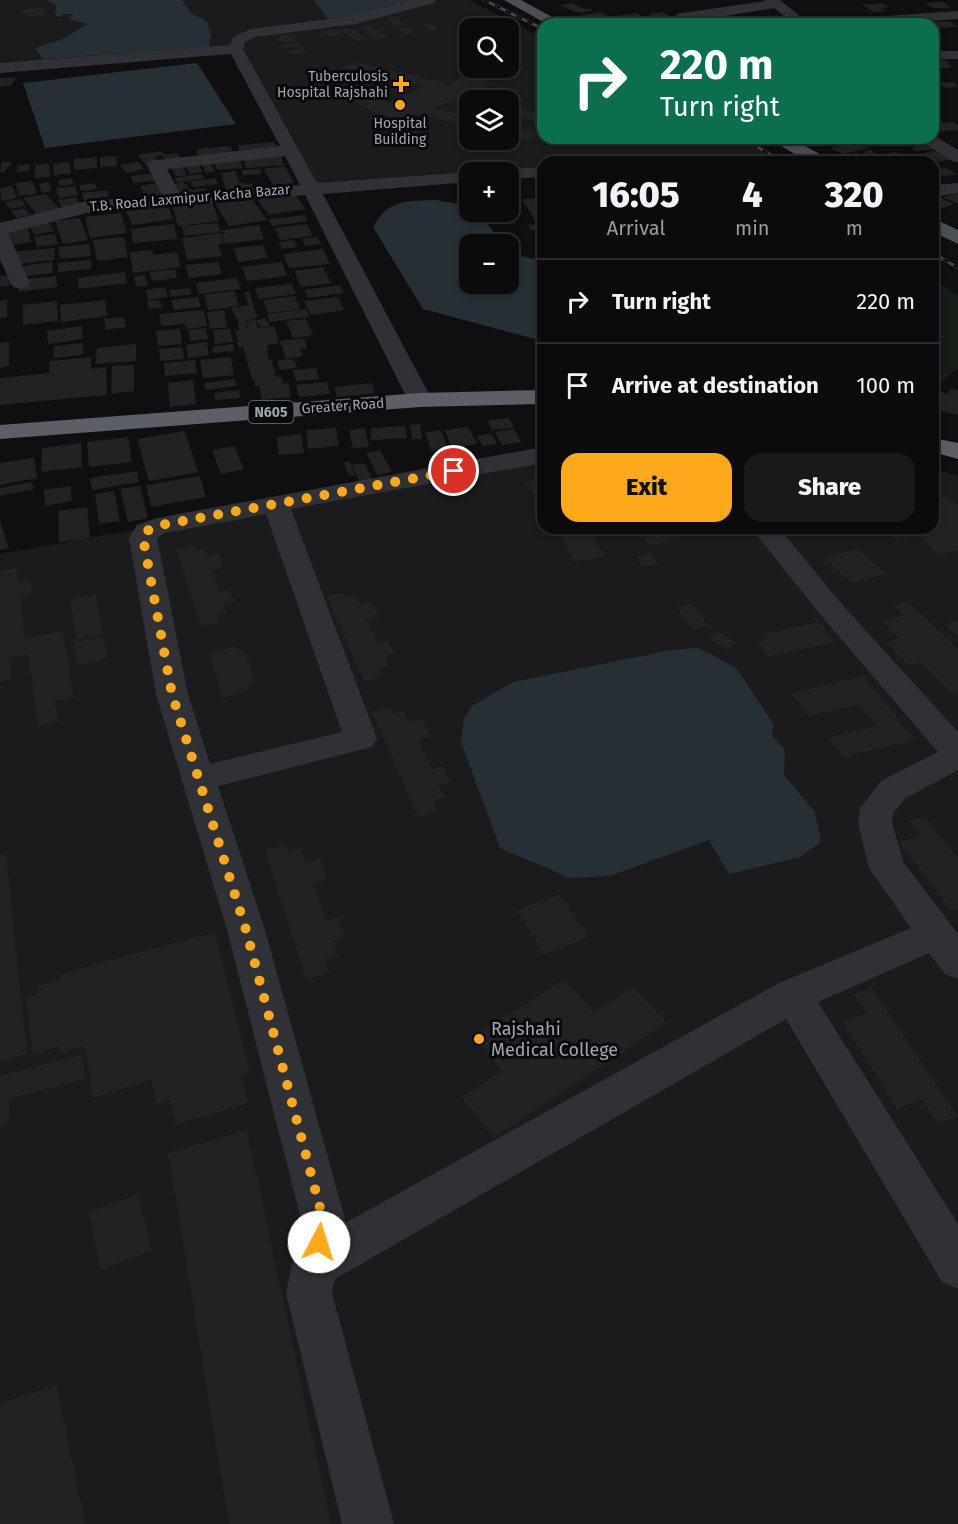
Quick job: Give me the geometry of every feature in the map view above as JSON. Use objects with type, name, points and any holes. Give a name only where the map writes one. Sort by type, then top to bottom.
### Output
[{"type":"highway","name":"Greater Road","points":[[0,440],[291,415],[420,400],[537,397]]},
{"type":"highway","name":"Greater Road","points":[[0,432],[291,415],[537,406]]},
{"type":"highway","points":[[939,436],[958,440]]},
{"type":"highway","points":[[939,446],[958,451]]},
{"type":"main road","points":[[511,0],[546,18]]},
{"type":"main road","points":[[535,0],[570,18]]},
{"type":"main road","points":[[791,144],[819,156]]},
{"type":"main road","points":[[808,144],[823,156]]},
{"type":"main road","points":[[939,214],[958,225]]},
{"type":"main road","points":[[939,227],[958,238]]},
{"type":"street","points":[[420,400],[291,150],[236,49],[238,40],[250,33],[355,21],[429,0]]},
{"type":"street","points":[[944,0],[958,11]]},
{"type":"street","points":[[683,18],[773,2],[795,18]]},
{"type":"street","points":[[861,5],[883,18]]},
{"type":"street","points":[[654,18],[648,14],[668,12],[662,8]]},
{"type":"street","points":[[715,13],[720,18]]},
{"type":"street","points":[[915,18],[958,15]]},
{"type":"street","points":[[0,68],[236,49]]},
{"type":"street","points":[[939,55],[958,55]]},
{"type":"street","points":[[932,144],[950,164]]},
{"type":"street","points":[[173,198],[156,165],[291,150]]},
{"type":"street","points":[[519,173],[537,172]]},
{"type":"street","name":"T.B. Road Laxmipur Kacha Bazar","points":[[1,226],[87,207],[173,198],[459,178]]},
{"type":"street","points":[[939,190],[958,188]]},
{"type":"street","points":[[1,226],[20,283]]},
{"type":"street","points":[[368,1524],[309,1293],[323,1219],[246,930],[172,694],[143,538],[147,531],[156,526],[537,456]]},
{"type":"street","points":[[198,779],[361,739],[276,504]]},
{"type":"street","points":[[315,1265],[793,995],[947,948],[887,868],[874,823],[877,808],[894,789],[958,754],[829,607],[770,534]]},
{"type":"street","points":[[793,995],[958,1266]]},
{"type":"shaded area","name":"Tuberculosis Hospital Rajshahi","points":[[0,0],[469,0],[504,18],[459,18],[459,78],[519,78],[519,26],[537,35],[537,144],[747,144],[769,156],[537,156],[537,170],[519,171],[519,162],[459,162],[459,173],[315,184],[238,50],[0,66]]},
{"type":"shaded area","points":[[47,0],[182,0],[191,13],[207,22],[211,35],[209,47],[43,59],[35,48],[60,40],[88,24],[68,19],[73,14],[62,14],[60,17],[55,15],[56,5]]},
{"type":"shaded area","points":[[314,0],[416,0],[353,17],[328,19]]},
{"type":"shaded area","points":[[197,63],[236,124],[45,148],[23,83]]},
{"type":"shaded area","points":[[436,200],[459,204],[459,222],[486,222],[495,234],[459,234],[459,294],[519,294],[519,255],[537,260],[537,339],[423,309],[373,227],[385,211],[399,203]]},
{"type":"shaded area","points":[[939,284],[958,295],[958,368],[939,384]]},
{"type":"shaded area","name":"Rajshahi Medical College","points":[[537,457],[537,534],[939,534],[939,471],[958,476],[958,1524],[0,1524],[0,554]]},
{"type":"shaded area","points":[[697,648],[737,669],[774,725],[772,736],[785,750],[784,775],[815,812],[821,842],[800,857],[729,874],[709,840],[610,876],[570,878],[500,848],[461,742],[464,719],[472,706],[513,682],[672,650]]},
{"type":"building","points":[[943,2],[951,8],[933,8],[925,3]]},
{"type":"building","points":[[572,3],[594,10],[579,13],[559,5]]},
{"type":"building","points":[[883,3],[889,7],[880,8],[886,11],[874,12],[862,5]]},
{"type":"building","points":[[42,7],[47,14],[25,17],[20,10]]},
{"type":"building","points":[[600,12],[608,15],[587,18],[581,15]]},
{"type":"building","points":[[663,12],[670,17],[654,18],[648,14]]},
{"type":"building","points":[[636,13],[643,17],[618,18],[615,16]]},
{"type":"building","points":[[396,16],[405,26],[395,27],[386,17]]},
{"type":"building","points":[[830,16],[833,18],[799,18]]},
{"type":"building","points":[[949,21],[958,27],[939,28],[939,22]]},
{"type":"building","points":[[434,24],[440,30],[428,31],[423,25]]},
{"type":"building","points":[[372,25],[387,38],[373,39],[359,27]]},
{"type":"building","points":[[409,27],[414,34],[403,35],[398,28]]},
{"type":"building","points":[[354,28],[368,40],[355,41],[341,30]]},
{"type":"building","points":[[336,29],[344,35],[329,37],[322,31]]},
{"type":"building","points":[[279,35],[296,35],[295,42],[277,42]]},
{"type":"building","points":[[299,43],[302,47],[284,49],[280,45]]},
{"type":"building","points":[[303,48],[309,52],[291,55],[285,51]]},
{"type":"building","points":[[939,60],[946,60],[952,68],[939,68]]},
{"type":"building","name":"Hospital Building","points":[[355,62],[450,84],[459,78],[475,78],[493,83],[479,90],[459,90],[459,103],[453,102],[430,107],[459,114],[459,124],[419,114],[413,118],[414,124],[424,123],[427,130],[416,132],[416,139],[410,140],[410,146],[384,146],[392,127],[379,115],[348,98],[365,94],[390,103],[424,86],[342,68]]},
{"type":"building","points":[[16,77],[11,86],[0,87],[0,78]]},
{"type":"building","points":[[955,82],[958,87],[945,88],[939,83]]},
{"type":"building","points":[[519,109],[537,113],[537,122],[519,118]]},
{"type":"building","points":[[954,122],[958,125],[958,130],[939,132],[939,123]]},
{"type":"building","points":[[519,129],[537,133],[537,136],[527,141],[519,139]]},
{"type":"building","points":[[275,142],[277,150],[240,153],[238,145]]},
{"type":"building","points":[[860,144],[869,148],[843,154],[830,148]]},
{"type":"building","points":[[906,144],[930,144],[909,146]]},
{"type":"building","points":[[930,145],[935,149],[916,151],[911,147]]},
{"type":"building","points":[[231,146],[233,154],[198,156],[197,149]]},
{"type":"building","points":[[871,150],[880,156],[869,156],[863,152]]},
{"type":"building","points":[[938,150],[953,159],[939,162],[939,156],[928,156],[923,153]]},
{"type":"building","points":[[160,151],[165,155],[177,153],[182,159],[167,162],[162,155],[155,157],[161,164],[147,166],[138,155]]},
{"type":"building","points":[[896,152],[903,156],[884,156],[882,155]]},
{"type":"building","points":[[857,153],[863,156],[847,156],[845,155]]},
{"type":"building","points":[[116,156],[117,166],[100,167],[100,157]]},
{"type":"building","points":[[281,156],[284,165],[246,168],[244,159]]},
{"type":"building","points":[[97,157],[97,168],[74,170],[74,159]]},
{"type":"building","points":[[240,161],[243,168],[217,170],[215,163]]},
{"type":"building","points":[[2,162],[12,162],[4,172],[0,172]]},
{"type":"building","points":[[69,162],[71,173],[54,175],[53,164]]},
{"type":"building","points":[[138,162],[144,169],[126,173],[120,165]]},
{"type":"building","points":[[30,164],[29,171],[17,172],[18,165]]},
{"type":"building","points":[[49,164],[50,177],[35,178],[35,165]]},
{"type":"building","points":[[198,164],[203,172],[190,174],[185,166]]},
{"type":"building","points":[[211,164],[215,172],[206,173],[202,165]]},
{"type":"building","points":[[182,166],[187,175],[176,176],[171,168]]},
{"type":"building","points":[[285,166],[294,183],[273,185],[264,169]]},
{"type":"building","points":[[946,168],[957,174],[944,176],[939,173],[939,169]]},
{"type":"building","points":[[261,169],[261,174],[242,175],[242,170]]},
{"type":"building","points":[[235,171],[240,183],[253,184],[251,189],[226,191],[221,173]]},
{"type":"building","points":[[158,173],[160,180],[133,183],[131,176]]},
{"type":"building","points":[[202,174],[205,178],[183,182],[191,190],[206,188],[208,194],[183,197],[181,192],[175,193],[168,185],[178,183],[174,178]]},
{"type":"building","points":[[71,178],[74,184],[60,186],[58,180]]},
{"type":"building","points":[[215,178],[218,184],[194,187],[190,182]]},
{"type":"building","points":[[32,181],[37,194],[19,196],[15,183]]},
{"type":"building","points":[[49,182],[52,191],[42,193],[39,184]]},
{"type":"building","points":[[163,182],[171,197],[147,201],[140,186]]},
{"type":"building","points":[[95,183],[97,189],[81,191],[79,185]]},
{"type":"building","points":[[12,186],[17,198],[1,201],[0,188]]},
{"type":"building","points":[[75,186],[78,195],[59,198],[56,188]]},
{"type":"building","points":[[107,190],[109,197],[84,200],[82,193]]},
{"type":"building","points":[[293,192],[306,209],[269,215],[256,198]]},
{"type":"building","points":[[958,193],[958,204],[943,197]]},
{"type":"building","points":[[46,194],[59,208],[52,210],[55,214],[37,218],[34,213],[36,213],[23,198]]},
{"type":"building","points":[[250,196],[267,220],[229,226],[214,202]]},
{"type":"building","points":[[76,197],[80,206],[62,209],[58,200]]},
{"type":"building","points":[[939,197],[954,204],[942,208],[939,206]]},
{"type":"building","points":[[537,198],[537,224],[522,199]]},
{"type":"building","points":[[21,199],[26,206],[10,209],[5,202]]},
{"type":"building","points":[[212,201],[219,221],[178,226],[172,205]]},
{"type":"building","points":[[167,205],[174,219],[132,225],[126,211]]},
{"type":"building","points":[[25,208],[30,215],[16,218],[11,211]]},
{"type":"building","points":[[121,213],[127,233],[90,238],[85,217]]},
{"type":"building","points":[[305,215],[308,221],[272,226],[269,219]]},
{"type":"building","points":[[80,218],[88,240],[63,244],[55,221]]},
{"type":"building","points":[[48,222],[54,231],[34,235],[29,226]]},
{"type":"building","points":[[218,223],[220,232],[184,236],[182,226]]},
{"type":"building","points":[[174,224],[177,239],[133,243],[131,229]]},
{"type":"building","points":[[307,224],[313,236],[280,240],[275,228]]},
{"type":"building","points":[[537,224],[537,229],[531,230],[528,225]]},
{"type":"building","points":[[259,225],[264,239],[225,244],[222,233],[226,232],[221,232],[221,230]]},
{"type":"building","points":[[28,228],[31,242],[9,245],[6,231]]},
{"type":"building","points":[[221,233],[224,243],[218,244],[222,256],[187,260],[182,238]]},
{"type":"building","points":[[55,234],[58,244],[37,247],[34,237]]},
{"type":"building","points":[[124,237],[128,257],[97,261],[93,240]]},
{"type":"building","points":[[317,237],[321,244],[305,246],[302,239]]},
{"type":"building","points":[[294,240],[297,247],[282,249],[279,242]]},
{"type":"building","points":[[89,244],[91,256],[60,259],[58,247]]},
{"type":"building","points":[[263,245],[268,258],[238,262],[234,248]]},
{"type":"building","points":[[55,248],[54,260],[9,265],[10,252]]},
{"type":"building","points":[[323,249],[330,264],[289,268],[283,254]]},
{"type":"building","points":[[152,250],[154,255],[177,252],[181,267],[133,273],[130,252]]},
{"type":"building","points":[[91,260],[91,269],[58,272],[58,263]]},
{"type":"building","points":[[52,262],[53,273],[16,277],[16,267]]},
{"type":"building","points":[[218,262],[222,274],[189,278],[185,265]]},
{"type":"building","points":[[282,262],[287,276],[247,281],[242,267]]},
{"type":"building","points":[[323,267],[331,283],[301,287],[294,271]]},
{"type":"building","points":[[175,269],[177,278],[152,281],[150,272]]},
{"type":"building","points":[[125,272],[127,283],[79,289],[77,278]]},
{"type":"building","points":[[10,275],[14,284],[0,287],[0,276]]},
{"type":"building","points":[[145,275],[148,286],[136,287],[134,276]]},
{"type":"building","points":[[56,276],[57,287],[19,292],[19,280]]},
{"type":"building","points":[[237,278],[241,289],[199,294],[196,283]]},
{"type":"building","points":[[292,284],[296,294],[259,299],[255,288]]},
{"type":"building","points":[[340,285],[344,293],[308,298],[304,290]]},
{"type":"building","points":[[165,287],[168,297],[148,300],[146,290]]},
{"type":"building","points":[[190,288],[192,294],[171,297],[169,290]]},
{"type":"building","points":[[234,291],[239,306],[208,310],[204,295]]},
{"type":"building","points":[[244,292],[249,292],[257,316],[256,319],[246,320],[248,329],[247,321],[256,320],[258,328],[274,326],[279,343],[267,345],[268,358],[272,361],[276,377],[281,377],[283,384],[288,383],[291,397],[262,400],[259,386],[255,387],[243,347],[239,348],[235,331],[239,330],[238,321],[231,308],[249,305]]},
{"type":"building","points":[[295,296],[300,309],[268,313],[263,300]]},
{"type":"building","points":[[198,297],[201,307],[174,310],[171,300]]},
{"type":"building","points":[[338,297],[344,310],[310,315],[304,301]]},
{"type":"building","points":[[7,300],[7,317],[0,318],[0,301]]},
{"type":"building","points":[[105,300],[107,316],[61,322],[60,305]]},
{"type":"building","points":[[160,300],[162,308],[149,309],[147,301]]},
{"type":"building","points":[[57,301],[58,321],[23,325],[23,305]]},
{"type":"building","points":[[306,309],[309,317],[270,322],[267,314]]},
{"type":"building","points":[[204,310],[207,326],[186,329],[185,324],[161,326],[159,314]]},
{"type":"building","points":[[224,310],[227,327],[210,329],[207,312]]},
{"type":"building","points":[[124,317],[126,327],[106,330],[104,319]]},
{"type":"building","points":[[265,318],[270,326],[260,327],[256,320]]},
{"type":"building","points":[[306,319],[313,335],[293,338],[286,321]]},
{"type":"building","points":[[82,326],[83,339],[48,344],[47,331]]},
{"type":"building","points":[[206,328],[208,339],[190,341],[188,330]]},
{"type":"building","points":[[180,329],[182,344],[158,346],[156,331]]},
{"type":"building","points":[[230,329],[233,342],[215,344],[213,330]]},
{"type":"building","points":[[304,338],[307,348],[300,349],[303,356],[286,359],[280,341]]},
{"type":"building","points":[[9,342],[9,366],[0,368],[0,343]]},
{"type":"building","points":[[207,342],[209,355],[188,358],[186,345]]},
{"type":"building","points":[[83,343],[83,355],[53,358],[54,346]]},
{"type":"building","points":[[136,344],[136,361],[95,364],[97,348]]},
{"type":"building","points":[[233,344],[234,351],[213,353],[212,347]]},
{"type":"building","points":[[182,347],[184,359],[160,361],[159,349]]},
{"type":"building","points":[[91,357],[91,369],[106,367],[107,395],[0,405],[0,378],[49,373],[49,361]]},
{"type":"building","points":[[231,357],[234,375],[203,378],[200,360]]},
{"type":"building","points":[[294,359],[297,368],[280,370],[277,361]]},
{"type":"building","points":[[195,360],[197,373],[165,376],[164,363]]},
{"type":"building","points":[[134,365],[134,391],[111,394],[112,366]]},
{"type":"building","points":[[316,368],[319,379],[296,381],[293,370]]},
{"type":"building","points":[[235,379],[236,386],[205,390],[204,383]]},
{"type":"building","points":[[193,380],[196,404],[170,407],[168,383]]},
{"type":"building","points":[[327,382],[330,394],[299,397],[296,385]]},
{"type":"building","points":[[372,383],[375,393],[337,397],[334,387]]},
{"type":"building","points":[[951,388],[958,390],[958,415],[939,410],[939,392],[948,394]]},
{"type":"building","points":[[239,390],[240,398],[216,400],[214,393]]},
{"type":"building","points":[[509,418],[514,428],[492,430],[488,420]]},
{"type":"building","points":[[420,424],[422,439],[412,439],[410,425]]},
{"type":"building","points":[[405,426],[407,438],[371,440],[371,428]]},
{"type":"building","points":[[468,427],[478,444],[452,448],[444,430]]},
{"type":"building","points":[[336,428],[339,446],[308,449],[306,430]]},
{"type":"building","points":[[365,428],[369,447],[353,448],[349,430]]},
{"type":"building","points":[[514,429],[521,442],[502,445],[495,432]]},
{"type":"building","points":[[441,430],[448,449],[431,451],[425,432]]},
{"type":"building","points":[[185,431],[198,472],[149,481],[137,439]]},
{"type":"building","points":[[301,434],[304,453],[279,455],[277,437]]},
{"type":"building","points":[[491,434],[497,444],[483,446],[477,436]]},
{"type":"building","points":[[128,437],[132,462],[89,467],[87,442]]},
{"type":"building","points":[[81,443],[82,467],[41,472],[42,448]]},
{"type":"building","points":[[234,446],[244,469],[221,474],[212,450]]},
{"type":"building","points":[[380,450],[392,472],[377,475],[366,453]]},
{"type":"building","points":[[34,458],[37,478],[0,485],[0,463]]},
{"type":"building","points":[[350,461],[355,475],[349,476],[344,462]]},
{"type":"building","points":[[365,463],[374,484],[361,486],[352,465]]},
{"type":"building","points":[[137,471],[139,482],[92,490],[90,478]]},
{"type":"building","points":[[200,476],[206,497],[151,507],[146,485]]},
{"type":"building","points":[[537,480],[537,499],[526,482]]},
{"type":"building","points":[[32,482],[34,489],[0,496],[0,488]]},
{"type":"building","points":[[70,486],[72,501],[45,506],[44,490]]},
{"type":"building","points":[[140,486],[148,518],[128,522],[120,489]]},
{"type":"building","points":[[114,491],[120,521],[99,524],[95,494]]},
{"type":"building","points":[[947,496],[958,506],[958,550],[939,556],[915,534],[939,534],[939,498]]},
{"type":"building","points":[[87,507],[90,538],[59,542],[58,511]]},
{"type":"building","points":[[0,521],[9,548],[0,550]]},
{"type":"building","points":[[559,534],[592,534],[606,556],[575,562]]},
{"type":"building","points":[[641,534],[676,534],[680,540],[649,546]]},
{"type":"building","points":[[890,534],[910,536],[895,539]]},
{"type":"building","points":[[192,545],[194,550],[204,548],[207,556],[219,554],[224,567],[212,570],[219,592],[229,589],[234,601],[224,603],[227,613],[217,615],[219,623],[201,626],[176,549]]},
{"type":"building","points":[[857,549],[886,574],[852,583],[824,557]]},
{"type":"building","points":[[651,553],[658,564],[642,567],[636,557]]},
{"type":"building","points":[[16,568],[18,583],[30,581],[32,593],[20,595],[25,639],[63,631],[74,697],[55,701],[58,721],[38,726],[28,654],[9,658],[11,679],[0,682],[0,571]]},
{"type":"building","points":[[343,593],[345,597],[356,595],[360,604],[372,602],[379,617],[367,619],[378,643],[388,641],[394,653],[384,656],[389,666],[379,669],[383,677],[364,681],[326,596]]},
{"type":"building","points":[[96,595],[102,634],[76,639],[70,599]]},
{"type":"building","points":[[908,601],[958,650],[958,695],[953,694],[921,662],[909,665],[886,642],[899,639],[882,621],[904,615],[893,605]]},
{"type":"building","points":[[692,604],[708,626],[692,629],[677,607]]},
{"type":"building","points":[[958,620],[958,637],[944,624]]},
{"type":"building","points":[[819,622],[834,642],[768,657],[756,641],[767,639],[764,634]]},
{"type":"building","points":[[718,631],[736,643],[727,650],[708,638]]},
{"type":"building","points":[[103,636],[107,659],[77,665],[74,642]]},
{"type":"building","points":[[234,647],[246,653],[254,680],[245,692],[222,698],[210,652]]},
{"type":"building","points":[[864,676],[915,740],[843,757],[828,737],[876,726],[859,705],[808,716],[791,693]]},
{"type":"building","points":[[390,708],[393,713],[404,711],[409,722],[422,719],[431,737],[418,740],[432,769],[443,766],[450,782],[439,785],[445,798],[433,801],[438,811],[418,817],[372,712]]},
{"type":"building","points":[[925,817],[958,858],[958,909],[951,911],[899,842],[920,836],[909,821]]},
{"type":"building","points":[[286,844],[288,851],[301,848],[306,862],[320,858],[328,880],[313,884],[326,920],[338,917],[345,937],[333,940],[338,956],[325,960],[329,973],[306,980],[265,850]]},
{"type":"building","points":[[6,853],[27,1054],[0,1061],[0,855]]},
{"type":"building","points":[[560,894],[589,937],[544,955],[517,910]]},
{"type":"building","points":[[215,932],[250,1072],[241,1075],[248,1103],[175,1125],[170,1100],[156,1104],[151,1080],[93,1098],[85,1046],[61,1053],[60,1046],[33,1054],[26,998],[37,995],[37,986],[60,980],[59,974]]},
{"type":"building","points":[[564,980],[594,1012],[633,987],[667,1023],[494,1138],[462,1097],[502,1071],[474,1036]]},
{"type":"building","points":[[872,988],[958,1117],[937,1123],[922,1100],[897,1109],[842,1021],[866,1013],[853,994]]},
{"type":"building","points":[[83,1054],[85,1079],[8,1099],[10,1124],[0,1127],[0,1076]]},
{"type":"building","points":[[247,1130],[331,1524],[229,1524],[168,1153]]},
{"type":"building","points":[[138,1194],[152,1250],[101,1270],[89,1212]]},
{"type":"building","points":[[57,1385],[85,1524],[0,1524],[0,1403]]},
{"type":"railway","points":[[484,0],[537,26]]},
{"type":"railway","points":[[752,144],[773,156]]},
{"type":"railway","points":[[939,257],[958,268]]},
{"type":"place","name":"Tuberculosis Hospital Rajshahi","points":[[401,84]]},
{"type":"place","name":"Hospital Building","points":[[400,105]]},
{"type":"place","name":"Rajshahi Medical College","points":[[479,1039]]},
{"type":"route","points":[[319,1242],[323,1219],[246,930],[172,694],[143,538],[147,531],[156,526],[454,471]]}]
